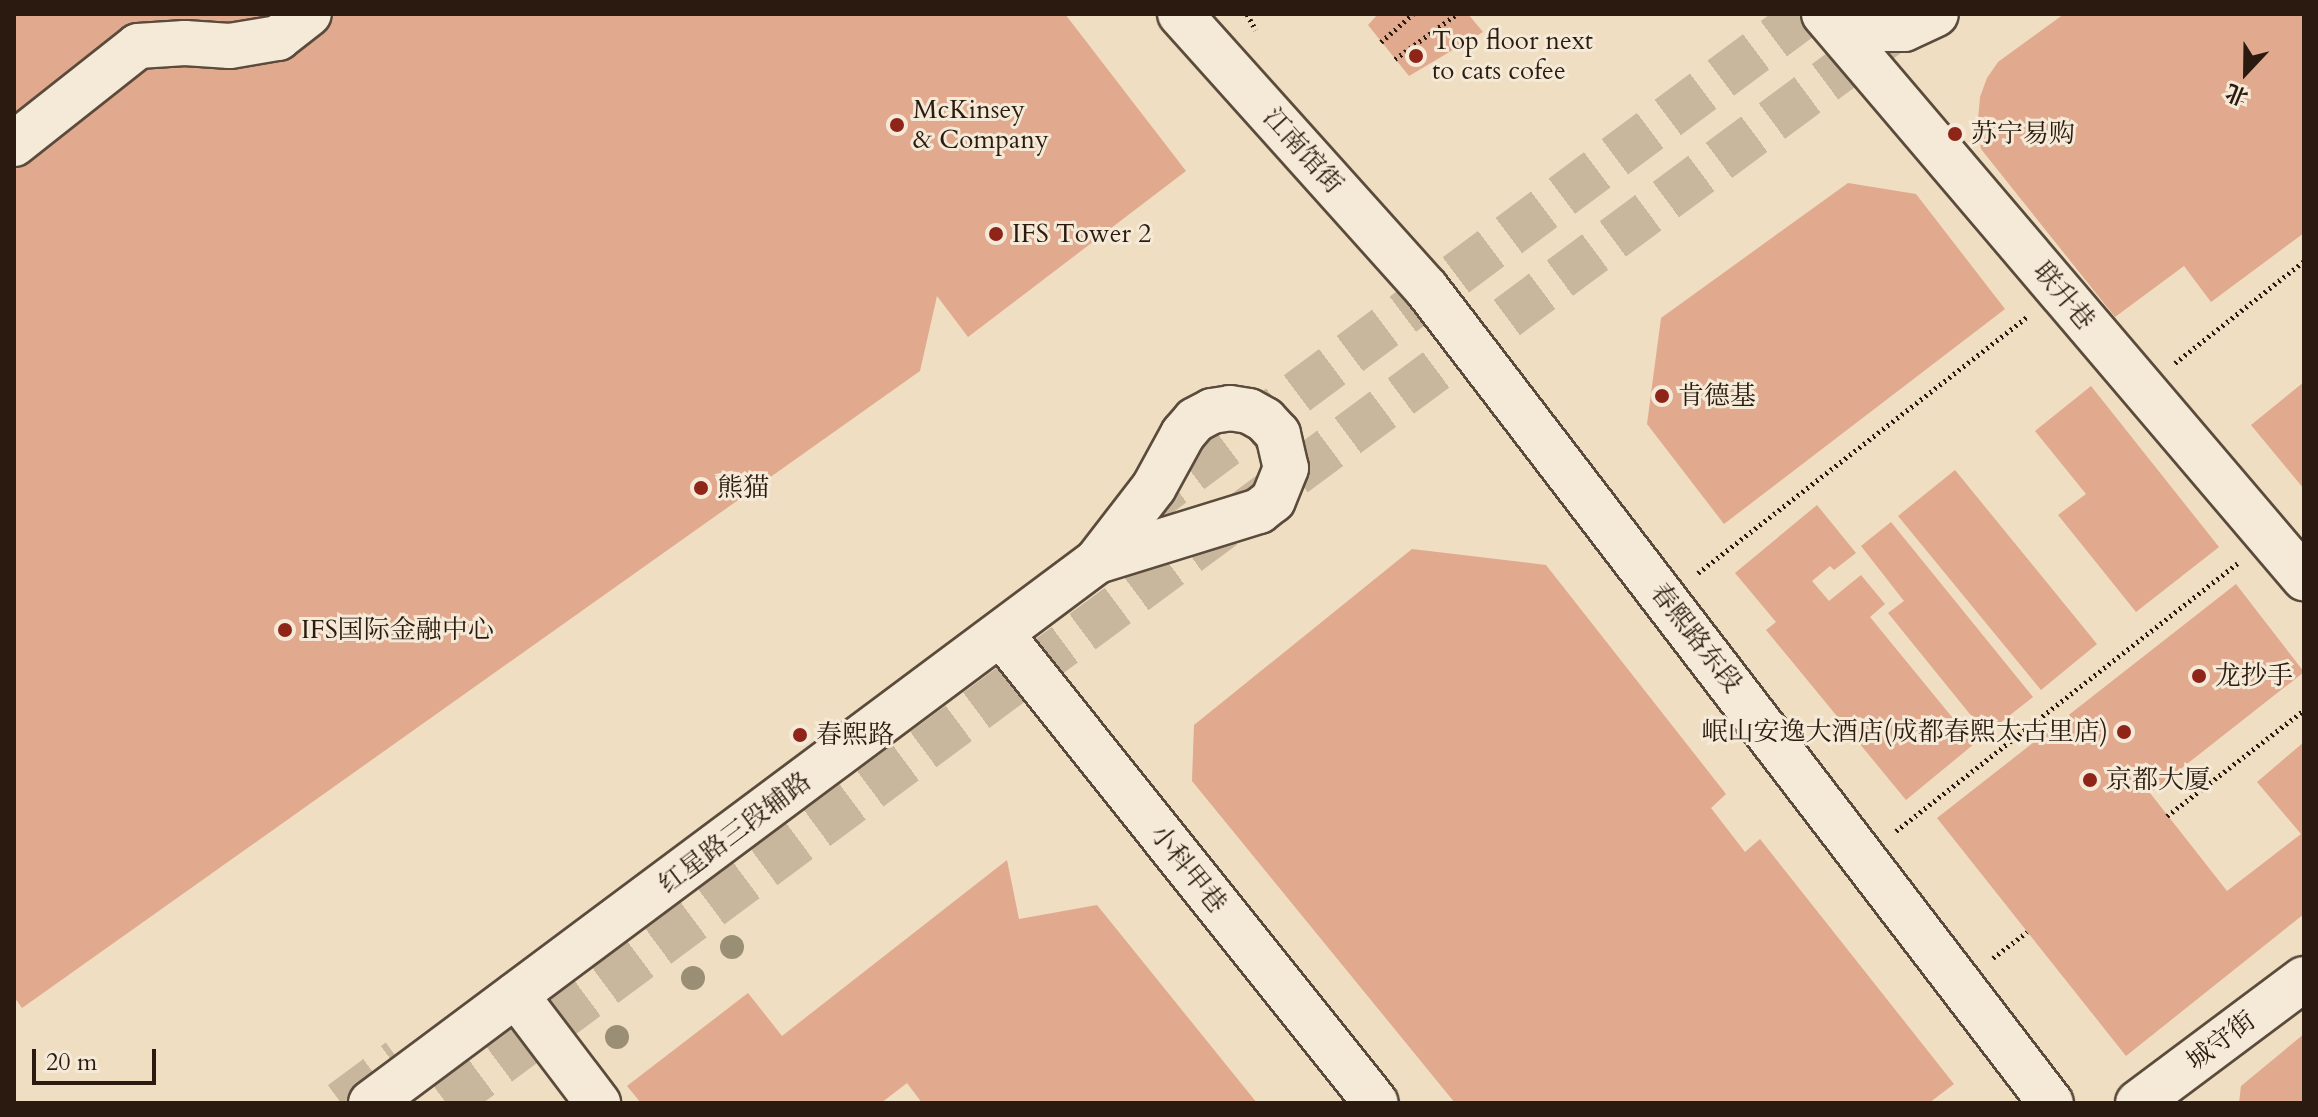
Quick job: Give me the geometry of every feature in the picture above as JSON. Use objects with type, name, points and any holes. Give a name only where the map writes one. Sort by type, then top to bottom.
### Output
[{"type":"street","points":[[14,144],[178,14]]},
{"type":"street","points":[[138,46],[230,46],[278,38],[309,14]]},
{"type":"street","name":"江南馆街","points":[[1180,14],[1426,288]]},
{"type":"street","name":"联升巷","points":[[1824,14],[2304,578]]},
{"type":"street","points":[[1854,14],[1878,29],[1904,29],[1936,14]]},
{"type":"street","name":"春熙路东段","points":[[1426,288],[2051,1103]]},
{"type":"street","name":"红星路三段辅路","points":[[371,1103],[1097,561]]},
{"type":"street","name":"小科甲巷","points":[[1001,634],[1376,1103]]},
{"type":"street","name":"城守街","points":[[2138,1103],[2304,979]]},
{"type":"street","points":[[516,995],[598,1103]]},
{"type":"path","points":[[1381,42],[1413,14]]},
{"type":"path","points":[[1395,59],[1457,14]]},
{"type":"path","points":[[2143,388],[2304,261]]},
{"type":"path","points":[[1666,598],[2060,291]]},
{"type":"path","points":[[1864,856],[2270,538]]},
{"type":"path","points":[[2167,816],[2304,710]]},
{"type":"building","name":"IFS国际金融中心","points":[[14,14],[1065,14],[1186,171],[968,337],[937,296],[920,371],[22,1008],[14,997]]},
{"type":"building","points":[[1378,14],[1468,14],[1483,32],[1409,76],[1368,25]]},
{"type":"building","points":[[2064,14],[2304,14],[2304,233],[2211,302],[2184,266],[2115,317],[1981,149],[1977,131],[1980,97],[1987,78],[1998,62]]},
{"type":"building","points":[[1848,183],[1916,194],[2005,309],[1724,524],[1647,424],[1661,318]]},
{"type":"building","points":[[2304,382],[2304,489],[2251,425]]},
{"type":"building","points":[[2091,386],[2219,547],[2136,612],[2058,515],[2086,494],[2035,431]]},
{"type":"building","points":[[1955,470],[2097,644],[2041,690],[1898,516]]},
{"type":"building","points":[[1817,505],[1856,553],[1834,570],[1830,566],[1812,581],[1829,601],[1861,575],[1885,604],[1870,617],[1974,744],[1906,800],[1766,630],[1776,622],[1735,573]]},
{"type":"building","points":[[1891,522],[2033,697],[1986,734],[1888,613],[1904,601],[1861,546]]},
{"type":"building","points":[[1412,549],[1546,565],[1726,794],[1711,808],[1745,852],[1760,839],[1954,1084],[1929,1103],[1455,1103],[1192,781],[1194,725]]},
{"type":"building","points":[[2236,584],[2304,672],[2150,793],[2227,891],[2301,834],[2257,782],[2304,742],[2304,914],[2126,1056],[1937,818]]},
{"type":"building","points":[[1007,860],[1019,919],[1097,905],[1257,1103],[922,1103],[907,1083],[881,1103],[641,1103],[627,1086],[748,993],[782,1036]]},
{"type":"building","points":[[2304,1034],[2304,1103],[2239,1103],[2241,1086]]},
{"type":"tunnel","points":[[1138,511],[1807,14]]},
{"type":"tunnel","points":[[446,1103],[1891,33]]},
{"type":"tunnel","points":[[341,1103],[399,1060]]},
{"type":"place","name":"Top floor next to cats cofee","points":[[1416,56]]},
{"type":"place","name":"McKinsey & Company","points":[[897,125]]},
{"type":"place","name":"苏宁易购","points":[[1955,134]]},
{"type":"place","name":"IFS Tower 2","points":[[996,234]]},
{"type":"place","name":"肯德基","points":[[1662,396]]},
{"type":"place","name":"熊猫","points":[[701,488]]},
{"type":"place","name":"IFS国际金融中心","points":[[285,630]]},
{"type":"place","name":"龙抄手","points":[[2199,676]]},
{"type":"place","name":"岷山安逸大酒店(成都春熙太古里店)","points":[[2124,732]]},
{"type":"place","name":"春熙路","points":[[800,735]]},
{"type":"place","name":"京都大厦","points":[[2090,780]]}]
